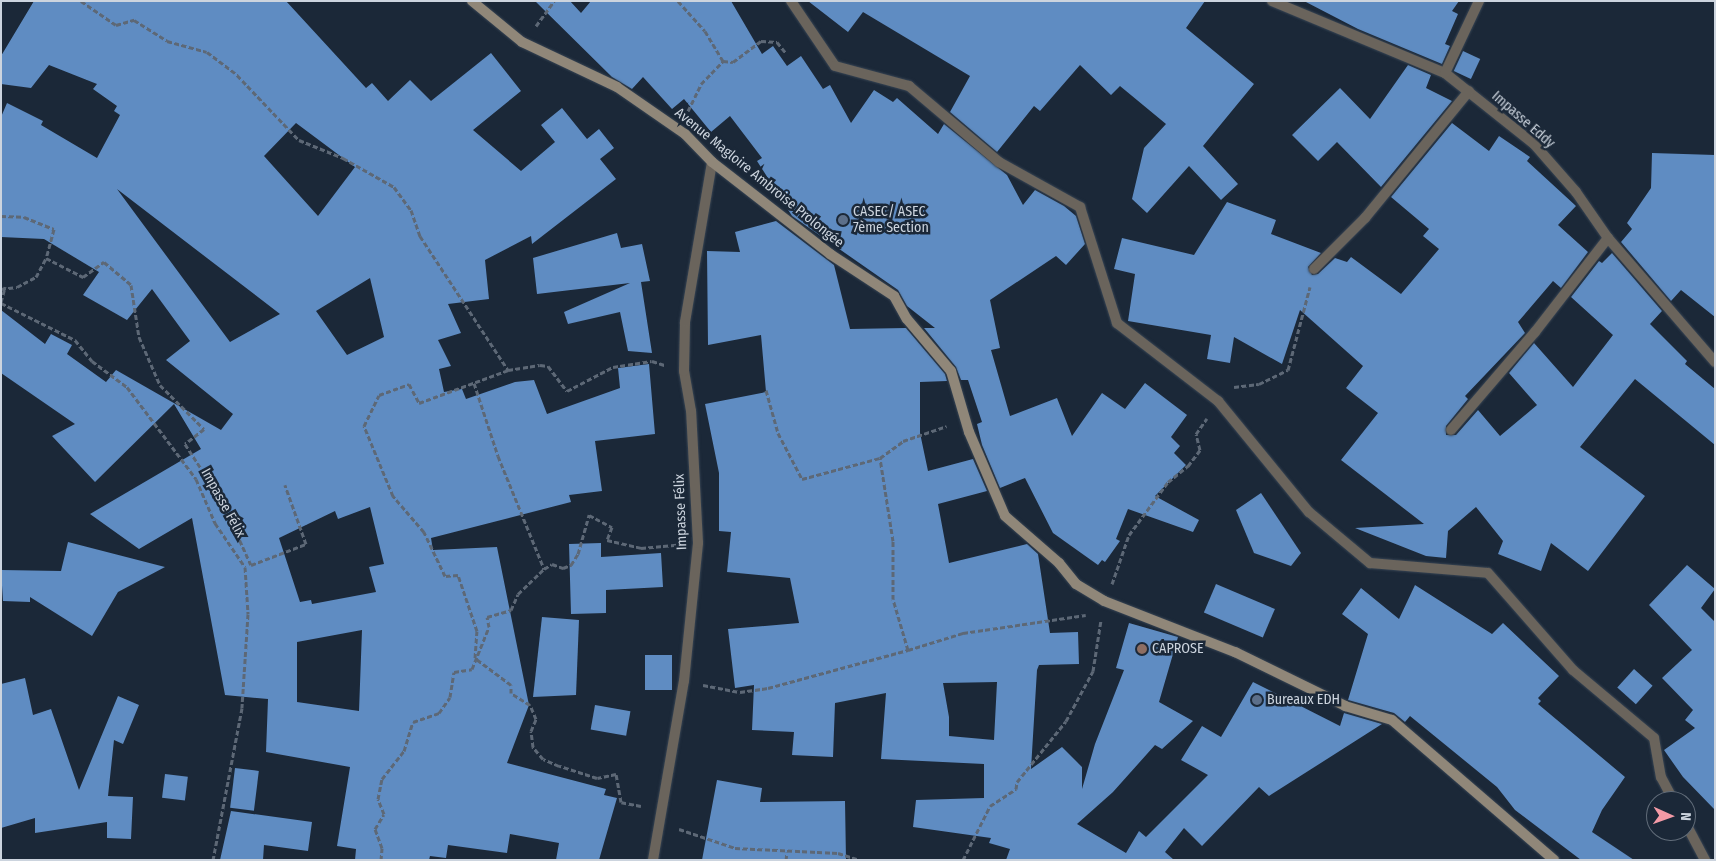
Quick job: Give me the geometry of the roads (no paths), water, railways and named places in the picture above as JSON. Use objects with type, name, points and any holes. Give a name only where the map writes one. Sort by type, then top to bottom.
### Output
[{"type":"street","name":"Avenue Magloire Ambroise Prolongée","points":[[472,1],[522,42],[617,87],[685,134],[712,162],[830,254],[894,296],[907,319],[951,371],[969,432],[1005,516],[1059,563],[1076,584],[1104,602],[1235,652],[1345,706],[1392,720],[1520,827],[1554,860]]},
{"type":"street","points":[[792,1],[835,66],[909,86],[999,162],[1080,207],[1117,323],[1218,401],[1309,512],[1370,563],[1488,573],[1573,670],[1654,738],[1661,777],[1669,791]]},
{"type":"street","name":"Impasse Eddy","points":[[1272,1],[1445,74],[1469,91],[1534,144],[1576,192],[1608,238],[1715,362]]},
{"type":"street","points":[[1445,74],[1478,1]]},
{"type":"street","points":[[1314,269],[1364,218],[1469,91]]},
{"type":"street","name":"Impasse Félix","points":[[652,860],[684,682],[698,543],[690,411],[684,371],[685,322],[712,162]]},
{"type":"street","points":[[1451,430],[1535,332],[1608,238]]},
{"type":"street","points":[[1695,841],[1705,860]]},
{"type":"place","name":"CASEC/ ASEC 7ème Section","points":[[843,220]]},
{"type":"place","name":"CAPROSE","points":[[1142,649]]},
{"type":"place","name":"Bureaux EDH","points":[[1257,700]]}]
